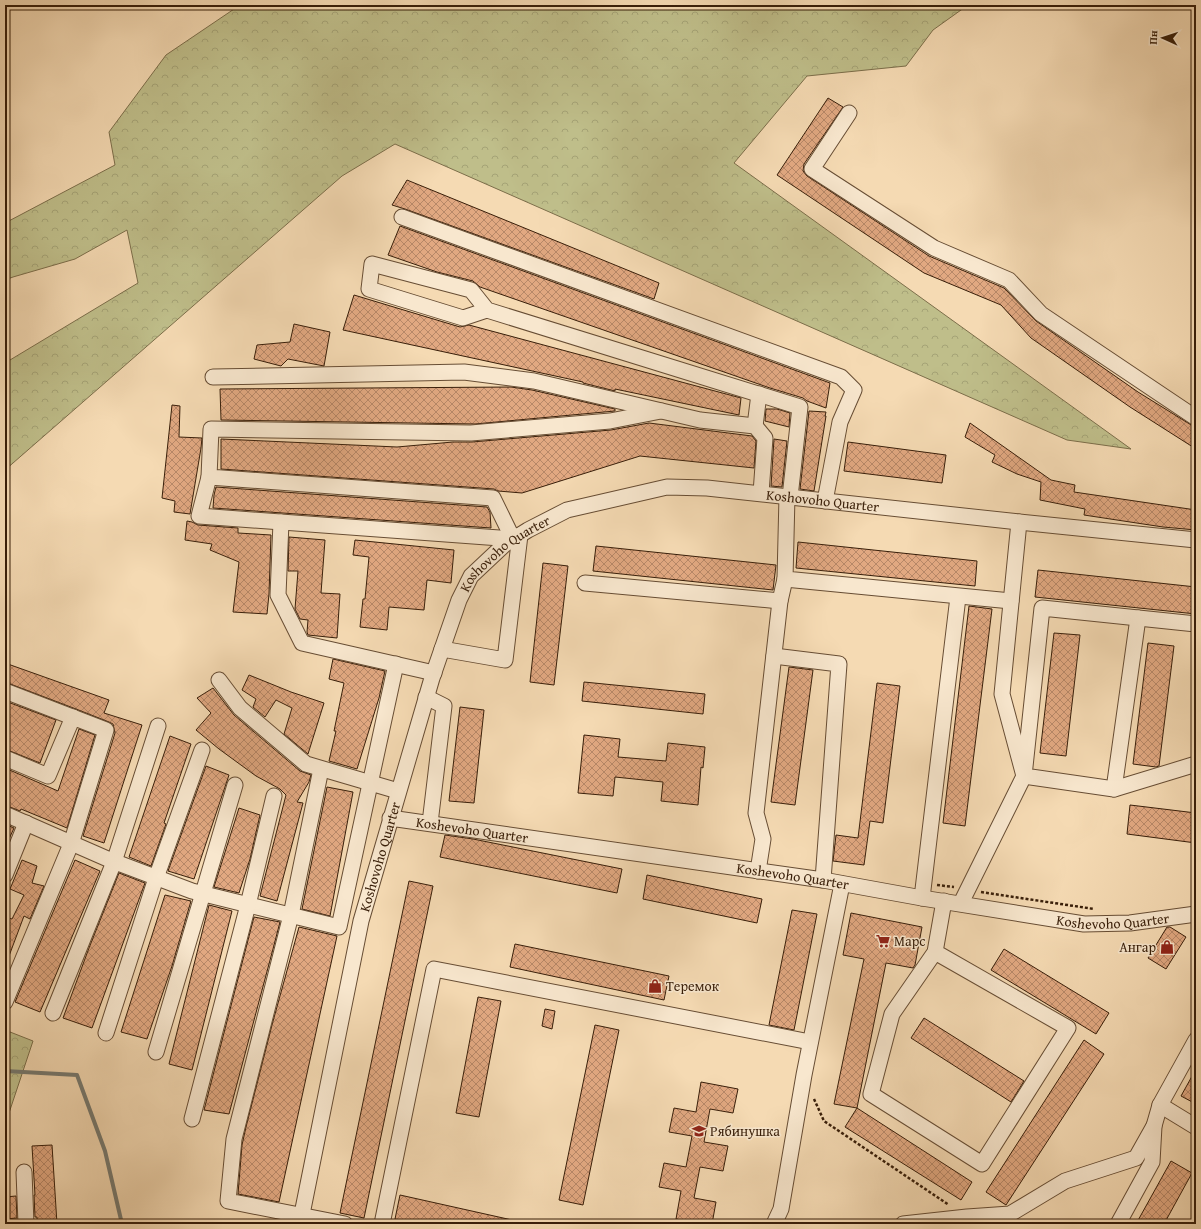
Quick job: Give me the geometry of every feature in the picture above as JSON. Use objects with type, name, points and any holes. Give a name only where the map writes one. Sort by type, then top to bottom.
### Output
[{"type":"street","points":[[849,113],[812,169],[934,248],[1009,280],[1041,314],[1196,418]]},
{"type":"street","points":[[402,216],[841,377],[854,390],[840,422],[825,501]]},
{"type":"street","points":[[488,310],[463,318],[368,289],[372,264],[471,290],[488,310],[800,407],[788,496],[785,579],[780,601],[756,813],[763,839],[758,871]]},
{"type":"street","points":[[213,376],[464,372],[534,381],[700,420],[755,426],[765,438],[761,493]]},
{"type":"street","points":[[755,426],[759,394]]},
{"type":"street","points":[[517,537],[199,516],[209,477],[211,429],[471,433],[610,421],[661,411]]},
{"type":"street","points":[[209,477],[492,498],[517,537],[505,660],[442,650]]},
{"type":"street","name":"Koshovoho Quarter","points":[[301,1220],[361,921],[398,790],[426,697],[459,600],[471,576],[504,545],[567,510],[667,487],[707,488],[761,493],[1196,540]]},
{"type":"street","points":[[281,522],[278,595],[302,643],[434,673]]},
{"type":"street","points":[[1019,522],[1002,694],[1024,776]]},
{"type":"street","points":[[785,579],[1011,601]]},
{"type":"street","points":[[585,583],[780,601]]},
{"type":"street","points":[[922,898],[958,597]]},
{"type":"street","points":[[961,903],[1024,776],[1042,608],[1196,624]]},
{"type":"street","points":[[1114,789],[1138,618]]},
{"type":"street","points":[[774,656],[838,664],[823,880]]},
{"type":"street","points":[[5,814],[114,862],[192,891],[339,927],[396,664]]},
{"type":"street","points":[[219,680],[240,708],[306,764],[398,790]]},
{"type":"street","points":[[5,691],[106,730],[71,844],[5,1002]]},
{"type":"street","points":[[426,697],[444,706],[430,823]]},
{"type":"street","points":[[5,758],[48,776],[73,717]]},
{"type":"street","points":[[53,1013],[114,862],[158,726]]},
{"type":"street","points":[[106,1033],[156,878],[202,750]]},
{"type":"street","points":[[1024,776],[1114,789],[1196,764]]},
{"type":"street","points":[[321,769],[290,915],[234,1139],[228,1201],[301,1220],[345,1224]]},
{"type":"street","points":[[156,1052],[235,785]]},
{"type":"street","points":[[192,1119],[248,905],[274,796]]},
{"type":"street","name":"Koshevoho Quarter","points":[[390,818],[823,880],[922,898],[961,903],[1084,924],[1130,923],[1196,914]]},
{"type":"street","points":[[5,875],[26,823]]},
{"type":"street","points":[[774,1224],[781,1209],[810,1042],[842,884]]},
{"type":"street","points":[[935,952],[1068,1028],[982,1164],[871,1094],[892,1014],[935,952],[944,901]]},
{"type":"street","points":[[382,1224],[434,969],[810,1042]]},
{"type":"street","points":[[1118,1224],[1152,1162],[1154,1126],[1160,1105],[1196,1040]]},
{"type":"street","points":[[1160,1105],[1196,1127]]},
{"type":"street","points":[[903,1224],[1010,1214],[1065,1181],[1136,1158],[1154,1126]]},
{"type":"street","points":[[24,1172],[26,1224]]},
{"type":"path","points":[[812,1094],[824,1121],[967,1217]]},
{"type":"green space","points":[[240,5],[968,5],[933,30],[906,66],[807,76],[734,163],[1131,449],[1067,440],[395,144],[342,176],[5,470],[5,363],[138,283],[127,230],[75,259],[5,280],[5,223],[115,165],[109,132],[166,55]]},
{"type":"green space","points":[[5,1030],[33,1041],[5,1125]]},
{"type":"building","points":[[828,98],[843,107],[804,164],[803,171],[807,176],[929,256],[1004,288],[1036,321],[1138,392],[1196,428],[1196,449],[1130,407],[1031,338],[1001,305],[924,273],[777,175]]},
{"type":"building","points":[[407,180],[659,283],[654,299],[392,205]]},
{"type":"building","points":[[400,226],[830,383],[826,408],[803,398],[770,388],[480,287],[473,281],[437,272],[388,255]]},
{"type":"building","points":[[354,295],[460,327],[469,325],[741,398],[739,415],[615,389],[615,391],[583,382],[343,330]]},
{"type":"building","points":[[294,324],[330,332],[324,366],[288,359],[281,366],[254,359],[257,345],[290,342]]},
{"type":"building","points":[[511,387],[532,390],[615,409],[615,411],[475,424],[221,420],[220,389]]},
{"type":"building","points":[[172,405],[180,406],[179,437],[202,438],[190,514],[174,512],[175,501],[162,498]]},
{"type":"building","points":[[766,409],[777,409],[790,413],[789,427],[765,421]]},
{"type":"building","points":[[809,411],[826,412],[814,491],[800,489]]},
{"type":"building","points":[[649,423],[752,436],[756,441],[754,468],[640,456],[522,493],[498,491],[494,489],[221,469],[221,439],[397,447],[611,430]]},
{"type":"building","points":[[970,423],[1051,480],[1075,485],[1074,492],[1196,510],[1196,530],[1163,527],[1084,515],[1085,509],[1040,500],[1041,482],[1017,474],[992,462],[995,455],[965,437]]},
{"type":"building","points":[[774,439],[787,441],[782,487],[771,486]]},
{"type":"building","points":[[848,442],[946,455],[942,483],[844,471]]},
{"type":"building","points":[[216,487],[487,507],[490,512],[491,528],[213,508]]},
{"type":"building","points":[[187,521],[198,525],[238,528],[238,533],[271,535],[267,614],[233,612],[239,562],[210,550],[212,544],[185,540]]},
{"type":"building","points":[[289,537],[325,540],[321,593],[340,594],[337,638],[308,635],[308,620],[300,619],[295,609],[298,571],[288,571]]},
{"type":"building","points":[[355,540],[454,550],[451,583],[427,580],[424,610],[389,607],[387,630],[360,627],[363,599],[365,599],[369,557],[353,555]]},
{"type":"building","points":[[798,542],[977,561],[975,586],[796,568]]},
{"type":"building","points":[[596,546],[776,565],[773,590],[593,571]]},
{"type":"building","points":[[543,563],[568,566],[554,685],[530,682]]},
{"type":"building","points":[[1038,570],[1196,587],[1196,614],[1035,597]]},
{"type":"building","points":[[969,606],[992,609],[965,826],[943,823]]},
{"type":"building","points":[[1054,633],[1080,635],[1066,756],[1040,753]]},
{"type":"building","points":[[1148,643],[1174,646],[1159,766],[1156,767],[1133,764]]},
{"type":"building","points":[[333,659],[385,671],[379,698],[357,769],[329,761],[336,731],[334,731],[344,683],[329,679]]},
{"type":"building","points":[[5,663],[109,700],[104,713],[142,725],[104,843],[83,836],[115,733],[113,724],[5,682]]},
{"type":"building","points":[[789,667],[813,670],[795,805],[771,802]]},
{"type":"building","points":[[249,675],[291,692],[324,703],[308,754],[284,734],[292,708],[276,700],[265,717],[253,707],[256,699],[242,690]]},
{"type":"building","points":[[584,682],[705,694],[703,714],[582,701]]},
{"type":"building","points":[[877,683],[900,686],[883,823],[870,821],[864,865],[833,861],[836,835],[858,838]]},
{"type":"building","points":[[213,688],[234,715],[300,771],[311,775],[309,782],[297,802],[303,803],[277,901],[260,896],[286,795],[280,789],[256,776],[196,730],[211,713],[197,698]]},
{"type":"building","points":[[5,701],[56,720],[40,763],[5,749]]},
{"type":"building","points":[[460,707],[484,710],[474,803],[449,801]]},
{"type":"building","points":[[79,729],[95,735],[67,828],[21,809],[20,811],[5,805],[5,768],[58,791]]},
{"type":"building","points":[[584,735],[620,739],[618,757],[666,761],[668,743],[705,747],[703,768],[701,767],[698,805],[661,801],[663,782],[615,777],[613,796],[578,793]]},
{"type":"building","points":[[170,736],[191,744],[151,866],[129,857]]},
{"type":"building","points":[[206,766],[229,775],[194,879],[168,871]]},
{"type":"building","points":[[327,787],[353,792],[330,916],[302,909]]},
{"type":"building","points":[[1130,805],[1196,813],[1196,843],[1127,834]]},
{"type":"building","points":[[239,808],[260,815],[250,859],[239,893],[214,887]]},
{"type":"building","points":[[5,824],[14,828],[5,848]]},
{"type":"building","points":[[445,835],[473,839],[622,869],[617,893],[440,857]]},
{"type":"building","points":[[22,860],[37,866],[32,883],[44,886],[30,919],[24,916],[5,964],[5,917],[12,919],[24,895],[10,889]]},
{"type":"building","points":[[75,860],[100,871],[40,1012],[15,1002]]},
{"type":"building","points":[[119,873],[145,883],[92,1028],[63,1018]]},
{"type":"building","points":[[647,875],[762,899],[757,923],[643,899]]},
{"type":"building","points":[[409,881],[433,886],[364,1218],[340,1213]]},
{"type":"building","points":[[165,895],[191,901],[172,966],[147,1039],[121,1032]]},
{"type":"building","points":[[209,905],[232,911],[192,1070],[169,1064]]},
{"type":"building","points":[[792,910],[817,914],[794,1030],[769,1025]]},
{"type":"building","points":[[851,913],[922,927],[915,965],[913,968],[886,963],[857,1108],[834,1104],[864,959],[843,955]]},
{"type":"building","points":[[254,917],[280,922],[229,1114],[204,1110]]},
{"type":"building","points":[[299,927],[337,936],[279,1202],[238,1194],[242,1145],[246,1127]]},
{"type":"building","name":"Ангар","points":[[1167,927],[1170,927],[1186,937],[1166,969],[1148,958]]},
{"type":"building","points":[[515,944],[669,976],[664,1000],[510,967]]},
{"type":"building","points":[[1004,949],[1109,1013],[1096,1034],[991,970]]},
{"type":"building","points":[[478,997],[501,1001],[479,1117],[456,1113]]},
{"type":"building","points":[[545,1009],[555,1011],[552,1029],[542,1026]]},
{"type":"building","points":[[924,1018],[1024,1081],[1011,1102],[911,1038]]},
{"type":"building","points":[[595,1025],[619,1030],[583,1205],[559,1200]]},
{"type":"building","points":[[1084,1040],[1104,1054],[1006,1205],[986,1192]]},
{"type":"building","points":[[1196,1069],[1196,1104],[1181,1096]]},
{"type":"building","points":[[701,1082],[738,1089],[733,1113],[710,1109],[704,1142],[728,1146],[723,1171],[700,1167],[694,1198],[716,1202],[712,1224],[702,1224],[676,1219],[681,1191],[659,1187],[664,1163],[686,1167],[692,1136],[669,1132],[674,1108],[696,1112]]},
{"type":"building","points":[[857,1108],[972,1182],[961,1200],[845,1127]]},
{"type":"building","points":[[52,1145],[57,1224],[37,1224],[37,1217],[35,1217],[32,1146]]},
{"type":"building","points":[[1171,1161],[1192,1173],[1164,1224],[1136,1224]]},
{"type":"building","points":[[400,1195],[512,1220],[512,1224],[416,1224],[395,1219]]},
{"type":"building","points":[[16,1196],[17,1218],[5,1219],[5,1197]]},
{"type":"waterway","points":[[5,1071],[77,1075],[105,1151],[122,1224]]},
{"type":"place","name":"Марс","points":[[883,941]]},
{"type":"place","name":"Ангар","points":[[1167,947]]},
{"type":"place","name":"Теремок","points":[[655,986]]},
{"type":"place","name":"Рябинушка","points":[[699,1131]]}]
